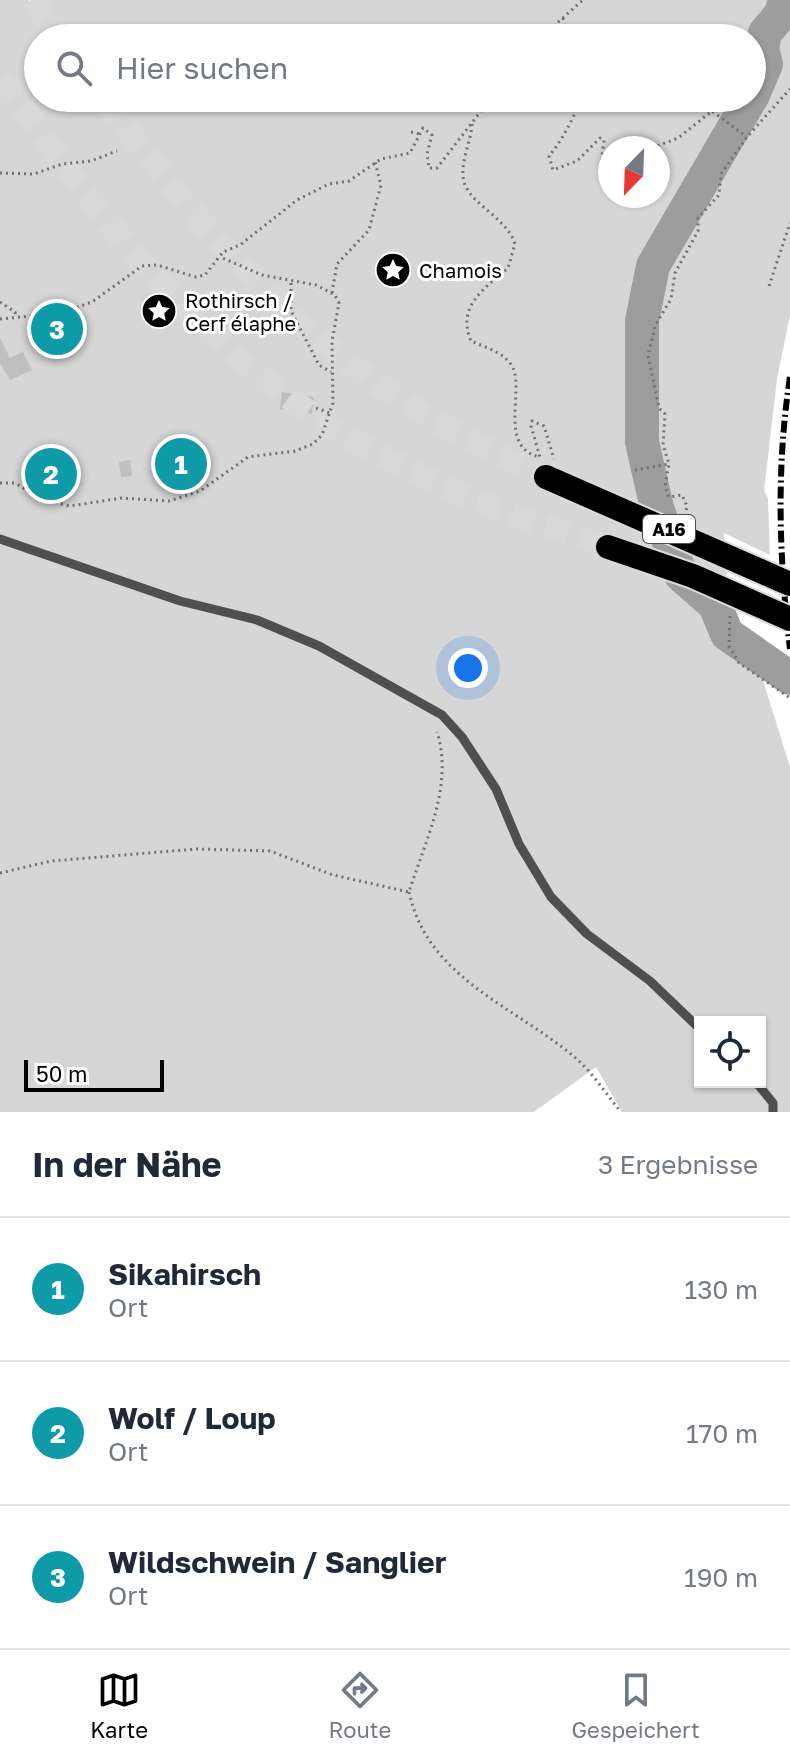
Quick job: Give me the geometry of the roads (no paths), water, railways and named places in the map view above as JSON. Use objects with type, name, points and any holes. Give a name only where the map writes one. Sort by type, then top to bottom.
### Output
[{"type":"highway","name":"A16","points":[[550,470],[790,584]]},
{"type":"highway","name":"A16","points":[[608,547],[693,576],[790,619]]},
{"type":"lane","points":[[0,539],[180,601],[257,620],[319,646],[432,709],[462,737],[496,789],[519,844],[551,897],[587,934],[650,981],[694,1023]]},
{"type":"lane","points":[[761,1088],[773,1103],[773,1112]]},
{"type":"waterway","points":[[766,32],[781,14],[785,0]]},
{"type":"waterway","points":[[743,112],[653,266],[642,321],[642,442],[657,508],[681,575],[715,605],[727,634],[790,678]]},
{"type":"tunnel","points":[[31,0],[49,24]]},
{"type":"tunnel","points":[[0,79],[24,111]]},
{"type":"tunnel","points":[[25,112],[100,212],[165,288],[263,378],[314,415],[420,475],[477,501],[603,545]]},
{"type":"tunnel","points":[[114,112],[170,184],[241,266],[320,339],[363,373],[424,414],[543,476]]},
{"type":"railway","points":[[790,377],[781,479],[783,581],[790,649]]},
{"type":"place","name":"Chamois","points":[[393,270]]},
{"type":"place","name":"Rothirsch / Cerf élaphe","points":[[159,311]]},
{"type":"place","name":"Wildschwein / Sanglier","points":[[57,329]]},
{"type":"place","name":"Sikahirsch","points":[[181,464]]},
{"type":"place","name":"Wolf / Loup","points":[[51,474]]}]
